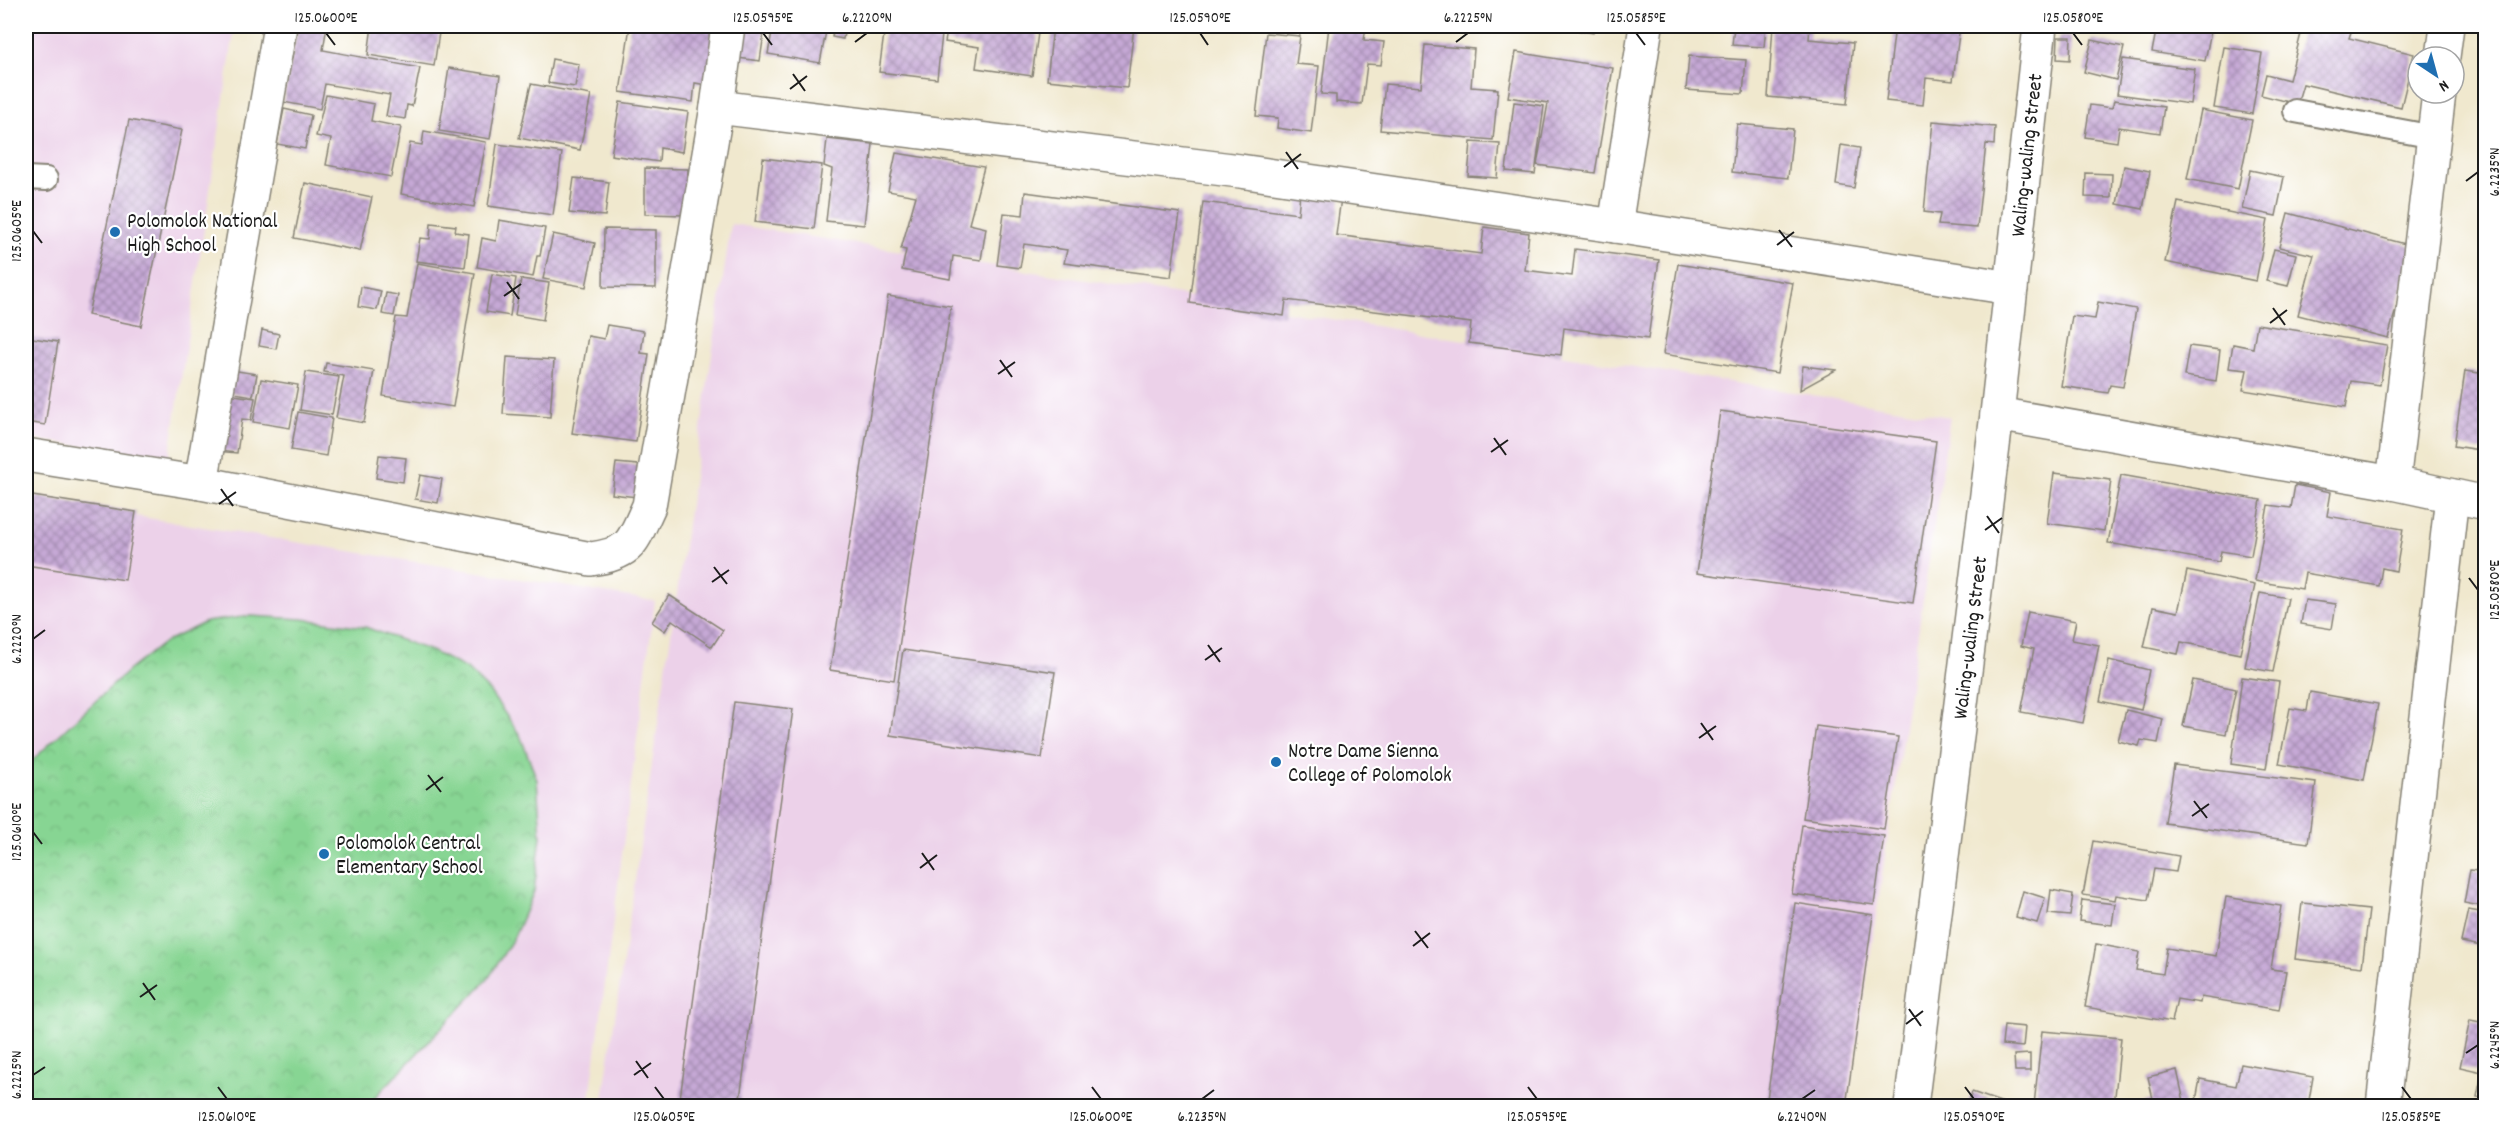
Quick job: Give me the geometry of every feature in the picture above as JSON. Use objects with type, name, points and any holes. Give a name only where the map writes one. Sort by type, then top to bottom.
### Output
[{"type":"street","points":[[201,483],[280,26]]},
{"type":"street","points":[[26,455],[201,483],[591,559],[615,556],[630,544],[649,506],[656,476],[717,107],[728,26]]},
{"type":"street","points":[[1615,226],[1646,26]]},
{"type":"street","name":"Waling-waling Street","points":[[1911,1107],[1997,414],[2040,26]]},
{"type":"street","points":[[2445,45],[2447,26]]},
{"type":"street","points":[[2393,483],[2438,105]]},
{"type":"street","points":[[717,107],[1240,171],[1615,226],[2011,288]]},
{"type":"street","points":[[1997,414],[2393,483],[2486,503]]},
{"type":"street","points":[[2383,1107],[2452,496]]},
{"type":"lane","points":[[2295,111],[2434,137]]},
{"type":"shaded area","name":"Polomolok National High School","points":[[26,26],[235,26],[169,459],[26,438]]},
{"type":"shaded area","name":"Notre Dame Sienna College of Polomolok","points":[[731,224],[1950,417],[1848,1106],[602,1106]]},
{"type":"shaded area","name":"Polomolok Central Elementary School","points":[[26,498],[655,601],[589,1106],[26,1106]]},
{"type":"green space","name":"Polomolok Central Elementary School","points":[[250,616],[302,619],[365,627],[431,651],[467,669],[490,692],[520,735],[537,780],[541,836],[534,891],[514,937],[488,979],[367,1106],[26,1106],[26,766],[129,670],[165,642],[206,622]]},
{"type":"building","points":[[298,26],[327,26],[323,50],[420,68],[412,106],[407,105],[405,119],[386,116],[390,95],[325,84],[320,109],[283,102]]},
{"type":"building","points":[[372,26],[440,26],[434,66],[368,55]]},
{"type":"building","points":[[630,26],[721,26],[712,86],[695,83],[693,102],[620,92]]},
{"type":"building","points":[[743,26],[765,26],[760,61],[738,58]]},
{"type":"building","points":[[773,26],[827,26],[820,63],[768,54]]},
{"type":"building","points":[[834,26],[845,26],[843,39],[832,37]]},
{"type":"building","points":[[885,26],[943,26],[937,79],[879,72]]},
{"type":"building","points":[[948,26],[1039,26],[1032,76],[976,68],[979,47],[945,42]]},
{"type":"building","points":[[1053,26],[1134,26],[1127,88],[1047,80]]},
{"type":"building","points":[[1329,26],[1366,26],[1364,40],[1384,42],[1381,65],[1367,64],[1362,104],[1336,102],[1336,95],[1321,94]]},
{"type":"building","points":[[1551,26],[1594,26],[1593,33]]},
{"type":"building","points":[[1734,26],[1766,26],[1764,47],[1732,45]]},
{"type":"building","points":[[1773,26],[1810,26],[1809,39],[1853,43],[1847,104],[1768,97]]},
{"type":"building","points":[[1895,26],[1960,26],[1953,81],[1926,78],[1923,105],[1886,101]]},
{"type":"building","points":[[2157,26],[2212,26],[2205,61],[2152,52]]},
{"type":"building","points":[[2303,26],[2353,26],[2349,38],[2406,52],[2406,87],[2401,107],[2303,84],[2297,104],[2261,95],[2266,74],[2289,80]]},
{"type":"building","points":[[1266,33],[1300,36],[1296,64],[1319,66],[1311,133],[1277,128],[1278,118],[1256,116]]},
{"type":"building","points":[[2058,37],[2071,37],[2070,60],[2057,59]]},
{"type":"building","points":[[2092,40],[2124,47],[2116,80],[2084,72]]},
{"type":"building","points":[[1425,45],[1474,49],[1471,87],[1498,89],[1493,140],[1380,130],[1385,84],[1421,87]]},
{"type":"building","points":[[2224,47],[2262,53],[2252,114],[2214,108]]},
{"type":"building","points":[[1516,52],[1613,68],[1595,173],[1537,165],[1548,103],[1508,97]]},
{"type":"building","points":[[1689,56],[1746,60],[1743,94],[1686,90]]},
{"type":"building","points":[[552,59],[579,64],[575,87],[548,83]]},
{"type":"building","points":[[2123,59],[2195,69],[2190,104],[2117,94]]},
{"type":"building","points":[[449,68],[500,76],[490,139],[439,131]]},
{"type":"building","points":[[531,84],[591,95],[580,150],[519,138]]},
{"type":"building","points":[[326,95],[374,104],[371,121],[401,127],[391,177],[326,165],[331,139],[316,136]]},
{"type":"building","points":[[2114,100],[2164,107],[2160,133],[2119,127],[2117,142],[2085,137],[2090,105],[2112,108]]},
{"type":"building","points":[[620,102],[688,112],[682,152],[660,148],[659,162],[611,155]]},
{"type":"building","points":[[1514,102],[1544,106],[1535,174],[1506,171]]},
{"type":"building","points":[[284,109],[311,115],[305,149],[277,144]]},
{"type":"building","points":[[2201,110],[2252,120],[2238,189],[2187,179]]},
{"type":"building","points":[[129,120],[182,130],[141,326],[88,315]]},
{"type":"building","points":[[1933,121],[1995,127],[1994,145],[1986,144],[1977,228],[1938,225],[1940,214],[1924,212]]},
{"type":"building","points":[[1737,124],[1793,129],[1788,178],[1732,172]]},
{"type":"building","points":[[424,131],[486,142],[474,207],[401,194],[410,143],[422,145]]},
{"type":"building","points":[[827,139],[873,144],[864,225],[826,221],[832,169],[824,166]]},
{"type":"building","points":[[1471,142],[1500,144],[1497,178],[1468,176]]},
{"type":"building","points":[[497,144],[562,153],[553,215],[488,206]]},
{"type":"building","points":[[1841,145],[1860,148],[1854,188],[1836,185]]},
{"type":"building","points":[[896,153],[984,167],[969,224],[986,228],[981,260],[953,256],[950,279],[902,270],[906,250],[901,249],[916,196],[888,191]]},
{"type":"building","points":[[763,158],[822,165],[814,229],[755,222]]},
{"type":"building","points":[[2124,166],[2150,171],[2143,209],[2117,204]]},
{"type":"building","points":[[645,168],[688,169],[687,215],[645,214]]},
{"type":"building","points":[[2250,170],[2284,177],[2276,216],[2242,209]]},
{"type":"building","points":[[2086,173],[2112,174],[2111,198],[2085,197]]},
{"type":"building","points":[[574,178],[609,182],[605,216],[569,213]]},
{"type":"building","points":[[305,183],[372,197],[360,251],[294,238]]},
{"type":"building","points":[[1025,192],[1180,213],[1171,277],[1064,263],[1067,250],[1024,244],[1020,268],[997,265],[1004,213],[1023,215]]},
{"type":"building","points":[[1300,193],[1341,198],[1336,235],[1481,254],[1484,227],[1529,233],[1525,270],[1572,276],[1575,249],[1659,260],[1648,339],[1564,328],[1561,355],[1469,343],[1471,323],[1286,300],[1284,316],[1190,303],[1203,202],[1298,214]]},
{"type":"building","points":[[2178,202],[2268,220],[2256,281],[2165,262]]},
{"type":"building","points":[[2288,213],[2413,246],[2388,338],[2298,315],[2314,255],[2279,247]]},
{"type":"building","points":[[499,220],[545,228],[540,256],[537,256],[533,277],[477,267],[482,238],[496,241]]},
{"type":"building","points":[[431,223],[456,226],[455,232],[469,234],[465,267],[416,261],[420,238],[430,239]]},
{"type":"building","points":[[604,229],[656,230],[656,288],[603,287]]},
{"type":"building","points":[[553,234],[595,243],[586,287],[543,279]]},
{"type":"building","points":[[2274,249],[2296,254],[2288,286],[2266,281]]},
{"type":"building","points":[[417,263],[475,273],[453,407],[383,396],[396,317],[407,318]]},
{"type":"building","points":[[1678,264],[1793,283],[1777,373],[1663,354]]},
{"type":"building","points":[[492,274],[516,278],[510,316],[486,312]]},
{"type":"building","points":[[521,279],[549,283],[543,320],[515,315]]},
{"type":"building","points":[[361,287],[381,291],[377,310],[358,307]]},
{"type":"building","points":[[386,293],[398,295],[394,316],[382,314]]},
{"type":"building","points":[[888,296],[951,306],[894,680],[830,670]]},
{"type":"building","points":[[2098,302],[2136,309],[2123,387],[2110,385],[2108,393],[2061,386],[2072,316],[2095,319]]},
{"type":"building","points":[[2257,324],[2387,345],[2380,385],[2351,381],[2346,407],[2243,390],[2247,370],[2229,368],[2233,344],[2253,348]]},
{"type":"building","points":[[607,325],[644,331],[641,353],[649,354],[636,442],[572,433],[588,336],[604,339]]},
{"type":"building","points":[[262,330],[279,334],[276,349],[259,346]]},
{"type":"building","points":[[26,337],[58,342],[45,425],[26,422]]},
{"type":"building","points":[[2189,346],[2220,350],[2216,381],[2184,376]]},
{"type":"building","points":[[507,357],[554,360],[550,417],[503,414]]},
{"type":"building","points":[[326,363],[374,371],[364,423],[336,418],[344,376],[324,372]]},
{"type":"building","points":[[1803,366],[1836,370],[1800,390]]},
{"type":"building","points":[[231,370],[257,374],[253,396],[228,392]]},
{"type":"building","points":[[2465,371],[2486,374],[2486,451],[2454,446]]},
{"type":"building","points":[[306,372],[339,377],[332,415],[300,410]]},
{"type":"building","points":[[261,379],[298,385],[290,428],[253,422]]},
{"type":"building","points":[[226,394],[255,398],[251,420],[242,419],[237,453],[217,451]]},
{"type":"building","points":[[1720,411],[1936,441],[1913,603],[1697,573]]},
{"type":"building","points":[[298,412],[332,418],[326,456],[291,450]]},
{"type":"building","points":[[379,455],[406,458],[403,482],[376,478]]},
{"type":"building","points":[[616,463],[649,466],[645,498],[612,494]]},
{"type":"building","points":[[2054,473],[2111,480],[2104,531],[2047,523]]},
{"type":"building","points":[[420,475],[442,479],[438,503],[415,499]]},
{"type":"building","points":[[2121,475],[2261,500],[2251,556],[2221,551],[2219,562],[2108,543]]},
{"type":"building","points":[[2295,485],[2331,492],[2327,516],[2403,529],[2396,571],[2382,568],[2379,586],[2305,573],[2302,589],[2255,581],[2268,505],[2291,508]]},
{"type":"building","points":[[26,495],[136,512],[125,580],[26,565]]},
{"type":"building","points":[[2187,571],[2255,585],[2240,654],[2181,642],[2178,654],[2144,647],[2153,607],[2178,612]]},
{"type":"building","points":[[2260,593],[2288,598],[2273,672],[2245,667]]},
{"type":"building","points":[[669,595],[723,630],[712,647],[672,620],[665,631],[652,622]]},
{"type":"building","points":[[2305,600],[2336,604],[2332,629],[2301,624]]},
{"type":"building","points":[[2028,612],[2076,621],[2072,640],[2099,645],[2083,723],[2021,712],[2034,649],[2021,646]]},
{"type":"building","points":[[903,650],[1055,672],[1042,758],[890,735]]},
{"type":"building","points":[[2109,660],[2149,670],[2141,710],[2100,701]]},
{"type":"building","points":[[2242,677],[2279,682],[2266,769],[2231,764]]},
{"type":"building","points":[[2193,680],[2236,689],[2226,734],[2183,726]]},
{"type":"building","points":[[2310,692],[2378,704],[2364,780],[2279,764],[2290,708],[2307,711]]},
{"type":"building","points":[[734,702],[793,709],[739,1106],[679,1106]]},
{"type":"building","points":[[2126,710],[2163,719],[2158,743],[2141,740],[2139,746],[2118,741]]},
{"type":"building","points":[[1816,726],[1898,737],[1884,829],[1803,818]]},
{"type":"building","points":[[2174,765],[2316,783],[2308,843],[2165,823]]},
{"type":"building","points":[[1802,825],[1884,836],[1874,905],[1792,894]]},
{"type":"building","points":[[2093,841],[2179,856],[2176,872],[2154,869],[2148,900],[2116,895],[2115,900],[2083,895]]},
{"type":"building","points":[[2470,870],[2486,872],[2486,907],[2464,903]]},
{"type":"building","points":[[2051,890],[2073,894],[2070,916],[2048,914]]},
{"type":"building","points":[[2023,891],[2045,898],[2037,923],[2016,917]]},
{"type":"building","points":[[2226,897],[2281,906],[2271,969],[2286,971],[2279,1010],[2201,997],[2200,1003],[2177,999],[2172,1022],[2085,1007],[2096,944],[2139,952],[2136,970],[2163,974],[2167,948],[2216,956]]},
{"type":"building","points":[[2082,900],[2115,904],[2112,925],[2079,921]]},
{"type":"building","points":[[1795,903],[1873,915],[1846,1106],[1766,1106]]},
{"type":"building","points":[[2302,903],[2369,910],[2362,967],[2295,959]]},
{"type":"building","points":[[2468,910],[2486,913],[2486,947],[2461,942]]},
{"type":"building","points":[[2470,1020],[2486,1023],[2486,1099],[2477,1097],[2482,1072],[2460,1067]]},
{"type":"building","points":[[2004,1025],[2025,1027],[2023,1047],[2002,1045]]},
{"type":"building","points":[[2042,1031],[2121,1038],[2114,1106],[2034,1105]]},
{"type":"building","points":[[2030,1054],[2030,1071],[2015,1071],[2014,1055]]},
{"type":"building","points":[[2241,1064],[2313,1077],[2308,1106],[2195,1106],[2200,1079],[2236,1086]]},
{"type":"building","points":[[2177,1070],[2185,1106],[2131,1106],[2131,1104],[2153,1099],[2148,1077]]},
{"type":"building","points":[[1972,1092],[2012,1106],[1967,1106]]},
{"type":"place","name":"Polomolok National High School","points":[[115,232]]},
{"type":"place","name":"Notre Dame Sienna College of Polomolok","points":[[1276,762]]},
{"type":"place","name":"Polomolok Central Elementary School","points":[[324,854]]}]
